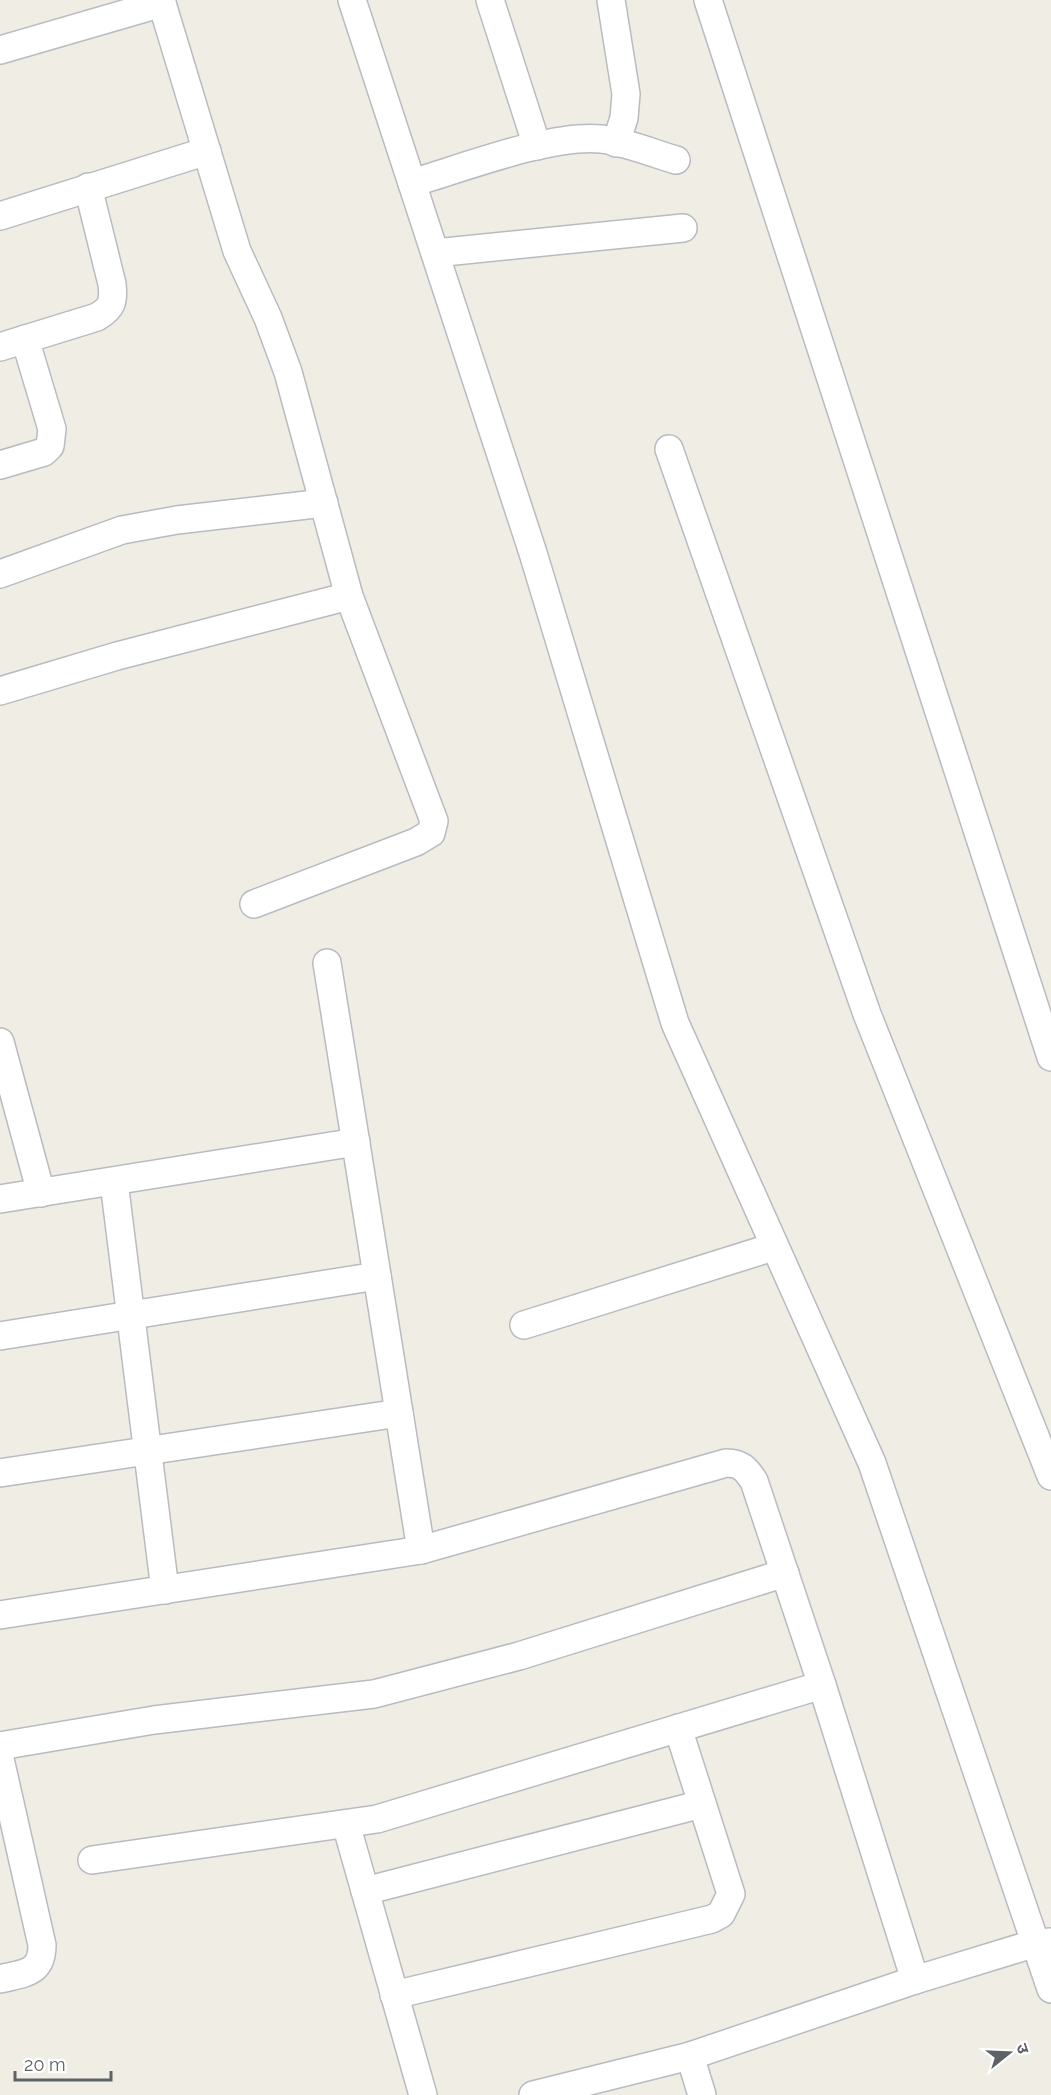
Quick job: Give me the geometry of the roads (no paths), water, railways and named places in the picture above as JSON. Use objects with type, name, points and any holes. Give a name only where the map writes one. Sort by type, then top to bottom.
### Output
[{"type":"street","points":[[352,0],[533,553],[675,1023],[773,1247],[872,1463],[1043,1943],[1051,1989]]},
{"type":"street","points":[[490,0],[537,146]]},
{"type":"street","points":[[611,0],[626,94],[624,118],[616,143]]},
{"type":"street","points":[[708,0],[1051,1057]]},
{"type":"street","points":[[0,50],[161,2],[237,251],[268,318],[288,372],[349,596],[413,770],[430,806],[434,821],[431,833],[416,842],[254,904]]},
{"type":"street","points":[[412,183],[537,146],[576,138],[602,139],[676,160]]},
{"type":"street","points":[[0,216],[207,151]]},
{"type":"street","points":[[0,465],[44,452],[52,438],[52,429],[12,343],[97,317],[109,310],[114,299],[88,187]]},
{"type":"street","points":[[435,253],[683,228]]},
{"type":"street","points":[[669,449],[867,1014],[1051,1476]]},
{"type":"street","points":[[0,574],[123,530],[177,520],[324,503]]},
{"type":"street","points":[[0,691],[117,656],[349,596]]},
{"type":"street","points":[[327,963],[422,1550]]},
{"type":"street","points":[[0,1042],[41,1193]]},
{"type":"street","points":[[0,1199],[356,1142]]},
{"type":"street","points":[[114,1182],[165,1590]]},
{"type":"street","points":[[524,1325],[773,1247]]},
{"type":"street","points":[[0,1336],[377,1276]]},
{"type":"street","points":[[0,1473],[399,1413]]},
{"type":"street","points":[[0,1615],[422,1550],[726,1463],[735,1463],[745,1468],[754,1480],[822,1685],[915,1980]]},
{"type":"street","points":[[0,1746],[154,1720],[374,1694],[519,1656],[784,1573]]},
{"type":"street","points":[[92,1860],[377,1819],[822,1685]]},
{"type":"street","points":[[394,1995],[712,1919],[722,1914],[731,1894],[678,1728]]},
{"type":"street","points":[[0,1759],[42,1945],[42,1959],[34,1968],[0,1979]]},
{"type":"street","points":[[365,1891],[702,1804]]},
{"type":"street","points":[[346,1824],[423,2095]]},
{"type":"street","points":[[533,2095],[690,2056],[915,1980],[1043,1943]]},
{"type":"street","points":[[690,2056],[702,2095]]}]
